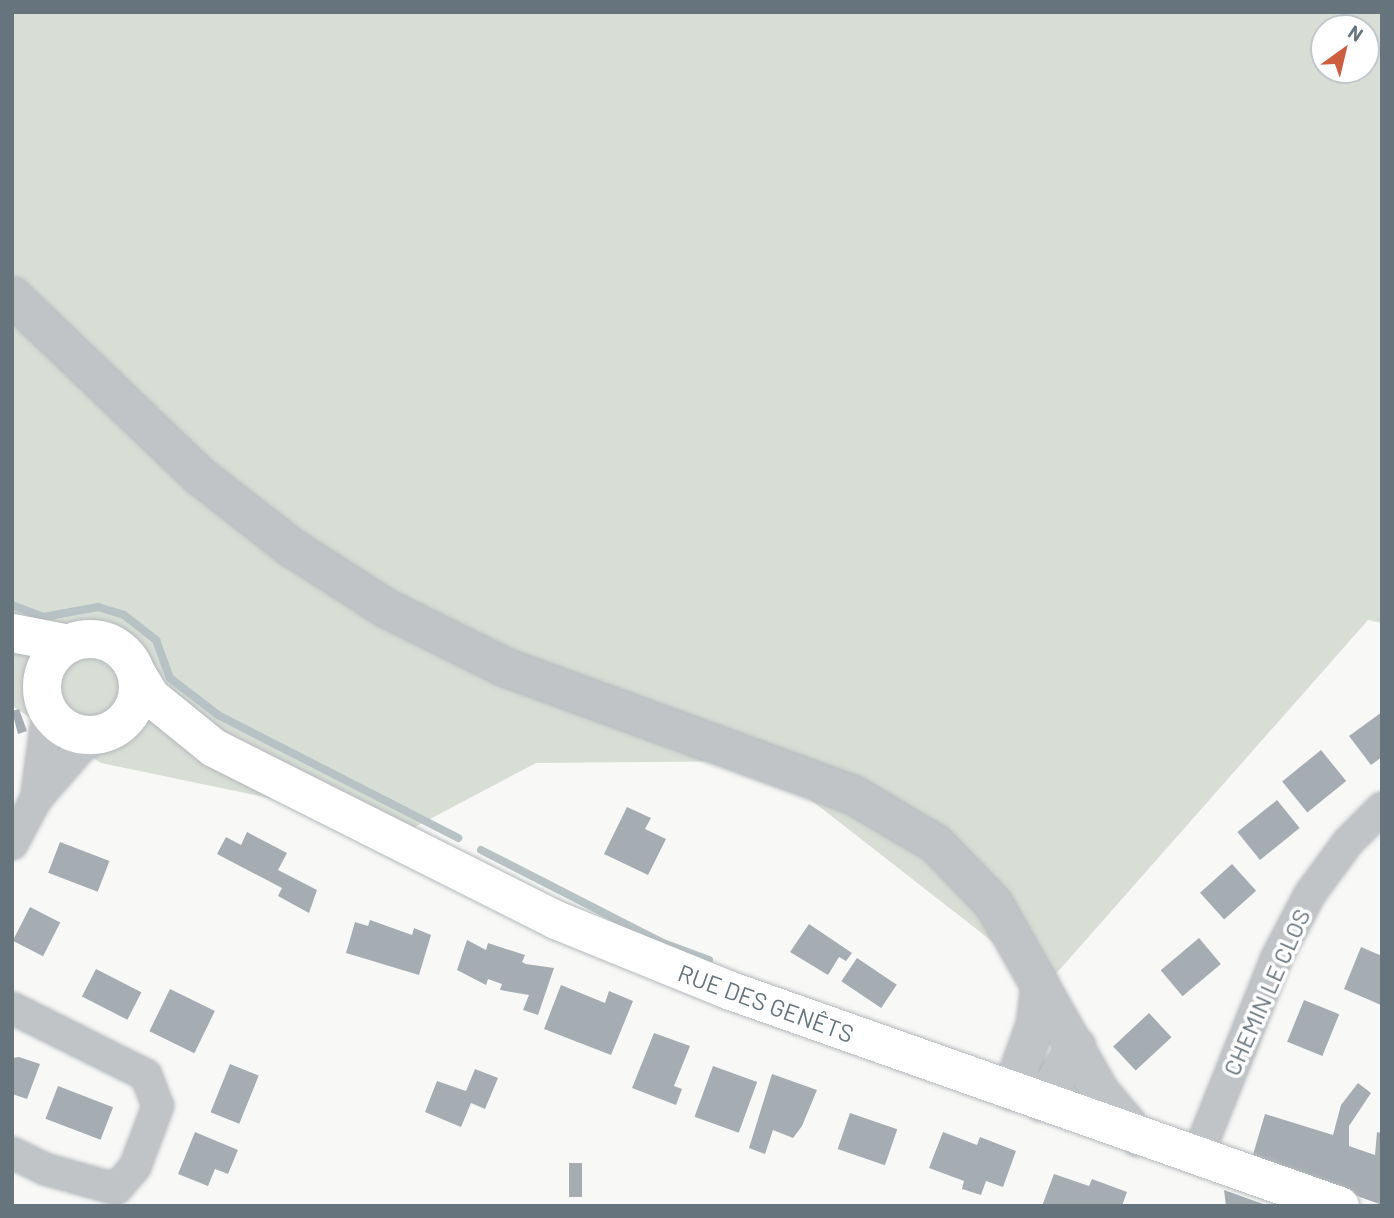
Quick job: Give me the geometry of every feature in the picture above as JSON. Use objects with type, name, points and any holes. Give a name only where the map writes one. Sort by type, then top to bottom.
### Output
[{"type":"main road","points":[[12,633],[69,644]]},
{"type":"main road","points":[[12,666],[70,731],[107,732],[134,708],[137,674],[117,648],[85,639],[69,644],[46,667],[46,704]]},
{"type":"main road","name":"RUE DES GENÊTS","points":[[137,674],[151,697],[214,748]]},
{"type":"main road","name":"RUE DES GENÊTS","points":[[107,732],[141,729],[214,748],[621,948],[1320,1202]]},
{"type":"street","points":[[12,296],[200,476],[291,547],[386,608],[505,667],[852,794],[908,824],[935,843],[993,903],[1100,1092],[1138,1137]]},
{"type":"street","points":[[36,799],[46,704]]},
{"type":"street","points":[[12,845],[36,799],[81,747],[107,732]]},
{"type":"street","name":"CHEMIN LE CLOS","points":[[1197,1157],[1276,959],[1310,894],[1348,842],[1382,808]]},
{"type":"street","points":[[1026,1097],[1040,984]]},
{"type":"street","points":[[12,1008],[126,1062],[150,1082],[158,1106],[155,1124],[131,1175],[116,1189],[45,1169],[12,1153]]},
{"type":"street","points":[[1026,1097],[1076,1046]]},
{"type":"shaded area","points":[[12,12],[1382,12],[1382,623],[1368,620],[1047,984],[761,761],[536,763],[413,828],[101,763],[12,706]]},
{"type":"building","points":[[19,709],[27,731],[18,734],[12,711]]},
{"type":"building","points":[[1382,712],[1382,757],[1371,765],[1349,736]]},
{"type":"building","points":[[1321,750],[1346,781],[1307,813],[1282,781]]},
{"type":"building","points":[[1277,800],[1300,828],[1260,860],[1237,832]]},
{"type":"building","points":[[627,807],[651,818],[645,829],[666,839],[648,875],[604,854]]},
{"type":"building","points":[[247,832],[287,853],[278,870],[317,890],[309,913],[278,896],[282,888],[217,854],[226,837],[241,845]]},
{"type":"building","points":[[60,842],[109,861],[98,892],[48,873]]},
{"type":"building","points":[[1232,864],[1256,891],[1224,920],[1200,893]]},
{"type":"building","points":[[30,907],[60,922],[43,956],[13,941]]},
{"type":"building","points":[[370,920],[412,935],[414,928],[431,935],[419,975],[346,953],[355,922],[368,926]]},
{"type":"building","points":[[809,924],[852,953],[846,961],[839,957],[828,975],[790,952]]},
{"type":"building","points":[[1199,938],[1221,964],[1183,996],[1161,970]]},
{"type":"building","points":[[467,940],[486,950],[488,943],[525,955],[522,962],[526,964],[554,968],[538,1015],[523,1010],[529,995],[500,990],[502,984],[488,979],[486,985],[457,970]]},
{"type":"building","points":[[1361,947],[1382,956],[1381,1005],[1344,989]]},
{"type":"building","points":[[857,958],[897,985],[881,1008],[841,981]]},
{"type":"building","points":[[96,969],[141,992],[127,1020],[82,997]]},
{"type":"building","points":[[561,985],[605,1003],[609,991],[633,1001],[611,1055],[544,1029]]},
{"type":"building","points":[[170,989],[215,1011],[194,1053],[149,1031]]},
{"type":"building","points":[[1304,1000],[1339,1014],[1322,1056],[1287,1042]]},
{"type":"building","points":[[1149,1013],[1172,1037],[1136,1071],[1113,1046]]},
{"type":"building","points":[[654,1033],[690,1046],[674,1086],[682,1089],[676,1105],[632,1088]]},
{"type":"building","points":[[19,1057],[40,1064],[27,1099],[12,1094],[12,1058]]},
{"type":"building","points":[[230,1064],[259,1076],[239,1124],[211,1112]]},
{"type":"building","points":[[713,1066],[757,1082],[739,1133],[695,1117]]},
{"type":"building","points":[[475,1069],[498,1078],[485,1109],[471,1103],[461,1127],[425,1112],[437,1081],[466,1091]]},
{"type":"building","points":[[772,1074],[817,1090],[802,1126],[793,1138],[773,1130],[765,1154],[749,1148]]},
{"type":"building","points":[[1358,1083],[1371,1093],[1349,1126],[1349,1146],[1375,1155],[1377,1132],[1382,1133],[1382,1205],[1252,1158],[1265,1114],[1333,1135],[1341,1105]]},
{"type":"building","points":[[58,1086],[113,1107],[101,1140],[45,1119]]},
{"type":"building","points":[[850,1113],[897,1129],[885,1165],[838,1149]]},
{"type":"building","points":[[195,1132],[238,1150],[228,1174],[215,1169],[208,1186],[178,1174]]},
{"type":"building","points":[[943,1132],[977,1145],[980,1137],[1016,1151],[1003,1187],[986,1181],[981,1195],[962,1189],[964,1181],[929,1168]]},
{"type":"building","points":[[569,1163],[582,1163],[582,1197],[569,1197]]},
{"type":"building","points":[[1054,1174],[1089,1186],[1092,1179],[1127,1192],[1122,1206],[1042,1206]]},
{"type":"building","points":[[1224,1190],[1266,1205],[1226,1206]]},
{"type":"waterway","points":[[12,605],[43,617],[98,607],[124,615],[156,640],[170,678],[218,715],[458,838]]},
{"type":"waterway","points":[[481,850],[663,943],[709,960]]}]
